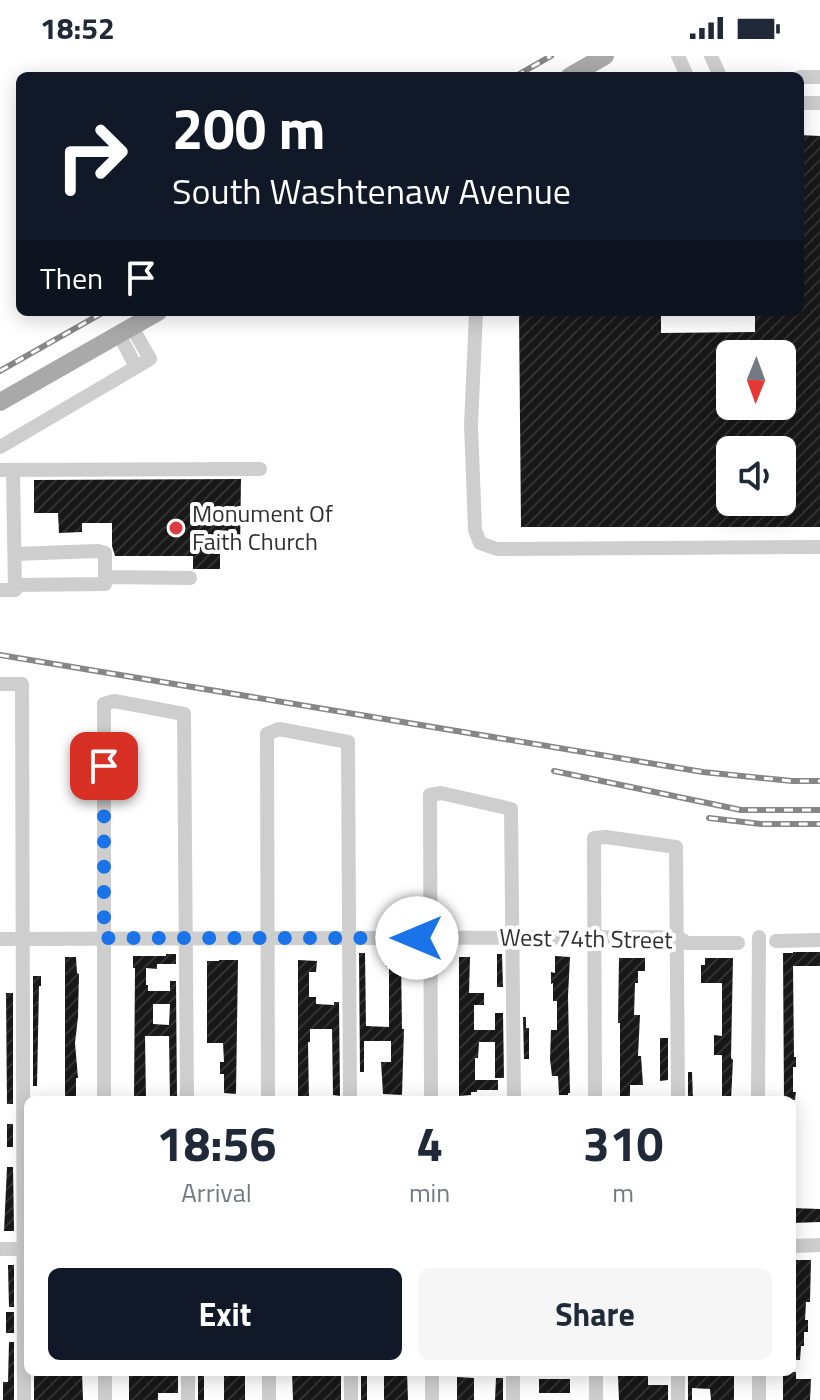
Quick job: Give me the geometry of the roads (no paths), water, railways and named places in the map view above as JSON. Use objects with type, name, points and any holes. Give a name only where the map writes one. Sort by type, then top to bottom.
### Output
[{"type":"main road","points":[[577,72],[605,56]]},
{"type":"main road","points":[[0,402],[151,316]]},
{"type":"street","points":[[476,316],[471,425],[475,530],[480,543],[497,549],[820,547]]},
{"type":"street","points":[[0,447],[150,359],[126,330]]},
{"type":"street","points":[[126,330],[136,367]]},
{"type":"street","points":[[0,590],[15,590],[7,470],[260,469]]},
{"type":"street","points":[[15,554],[105,553],[105,584],[15,585]]},
{"type":"street","points":[[105,577],[190,578]]},
{"type":"street","points":[[0,684],[22,684],[24,1096]]},
{"type":"street","points":[[104,1096],[104,704],[114,701],[184,714],[187,1096]]},
{"type":"street","points":[[268,1096],[267,734],[279,729],[348,742],[350,1096]]},
{"type":"street","points":[[431,1096],[430,795],[441,793],[511,809],[514,1096]]},
{"type":"street","points":[[595,1096],[594,838],[606,837],[676,847],[678,1096]]},
{"type":"street","name":"West 74th Street","points":[[0,939],[678,937],[687,943],[738,943]]},
{"type":"street","points":[[758,1096],[759,937]]},
{"type":"street","points":[[776,941],[820,940]]},
{"type":"street","points":[[796,1246],[820,1245]]},
{"type":"street","points":[[0,1249],[24,1249]]},
{"type":"street","points":[[24,1376],[24,1400]]},
{"type":"street","points":[[105,1376],[105,1400]]},
{"type":"street","points":[[188,1376],[188,1400]]},
{"type":"street","points":[[269,1376],[269,1400]]},
{"type":"street","points":[[351,1376],[351,1400]]},
{"type":"street","points":[[432,1376],[432,1400]]},
{"type":"street","points":[[513,1376],[513,1400]]},
{"type":"street","points":[[596,1376],[596,1400]]},
{"type":"street","points":[[678,1376],[678,1400]]},
{"type":"street","points":[[759,1376],[759,1400]]},
{"type":"railway","points":[[523,72],[551,56]]},
{"type":"railway","points":[[0,371],[97,316]]},
{"type":"railway","points":[[0,655],[703,772],[820,781]]},
{"type":"railway","points":[[554,771],[741,810],[820,810]]},
{"type":"railway","points":[[709,818],[761,824],[820,824]]},
{"type":"place","name":"Monument Of Faith Church","points":[[176,528]]}]
